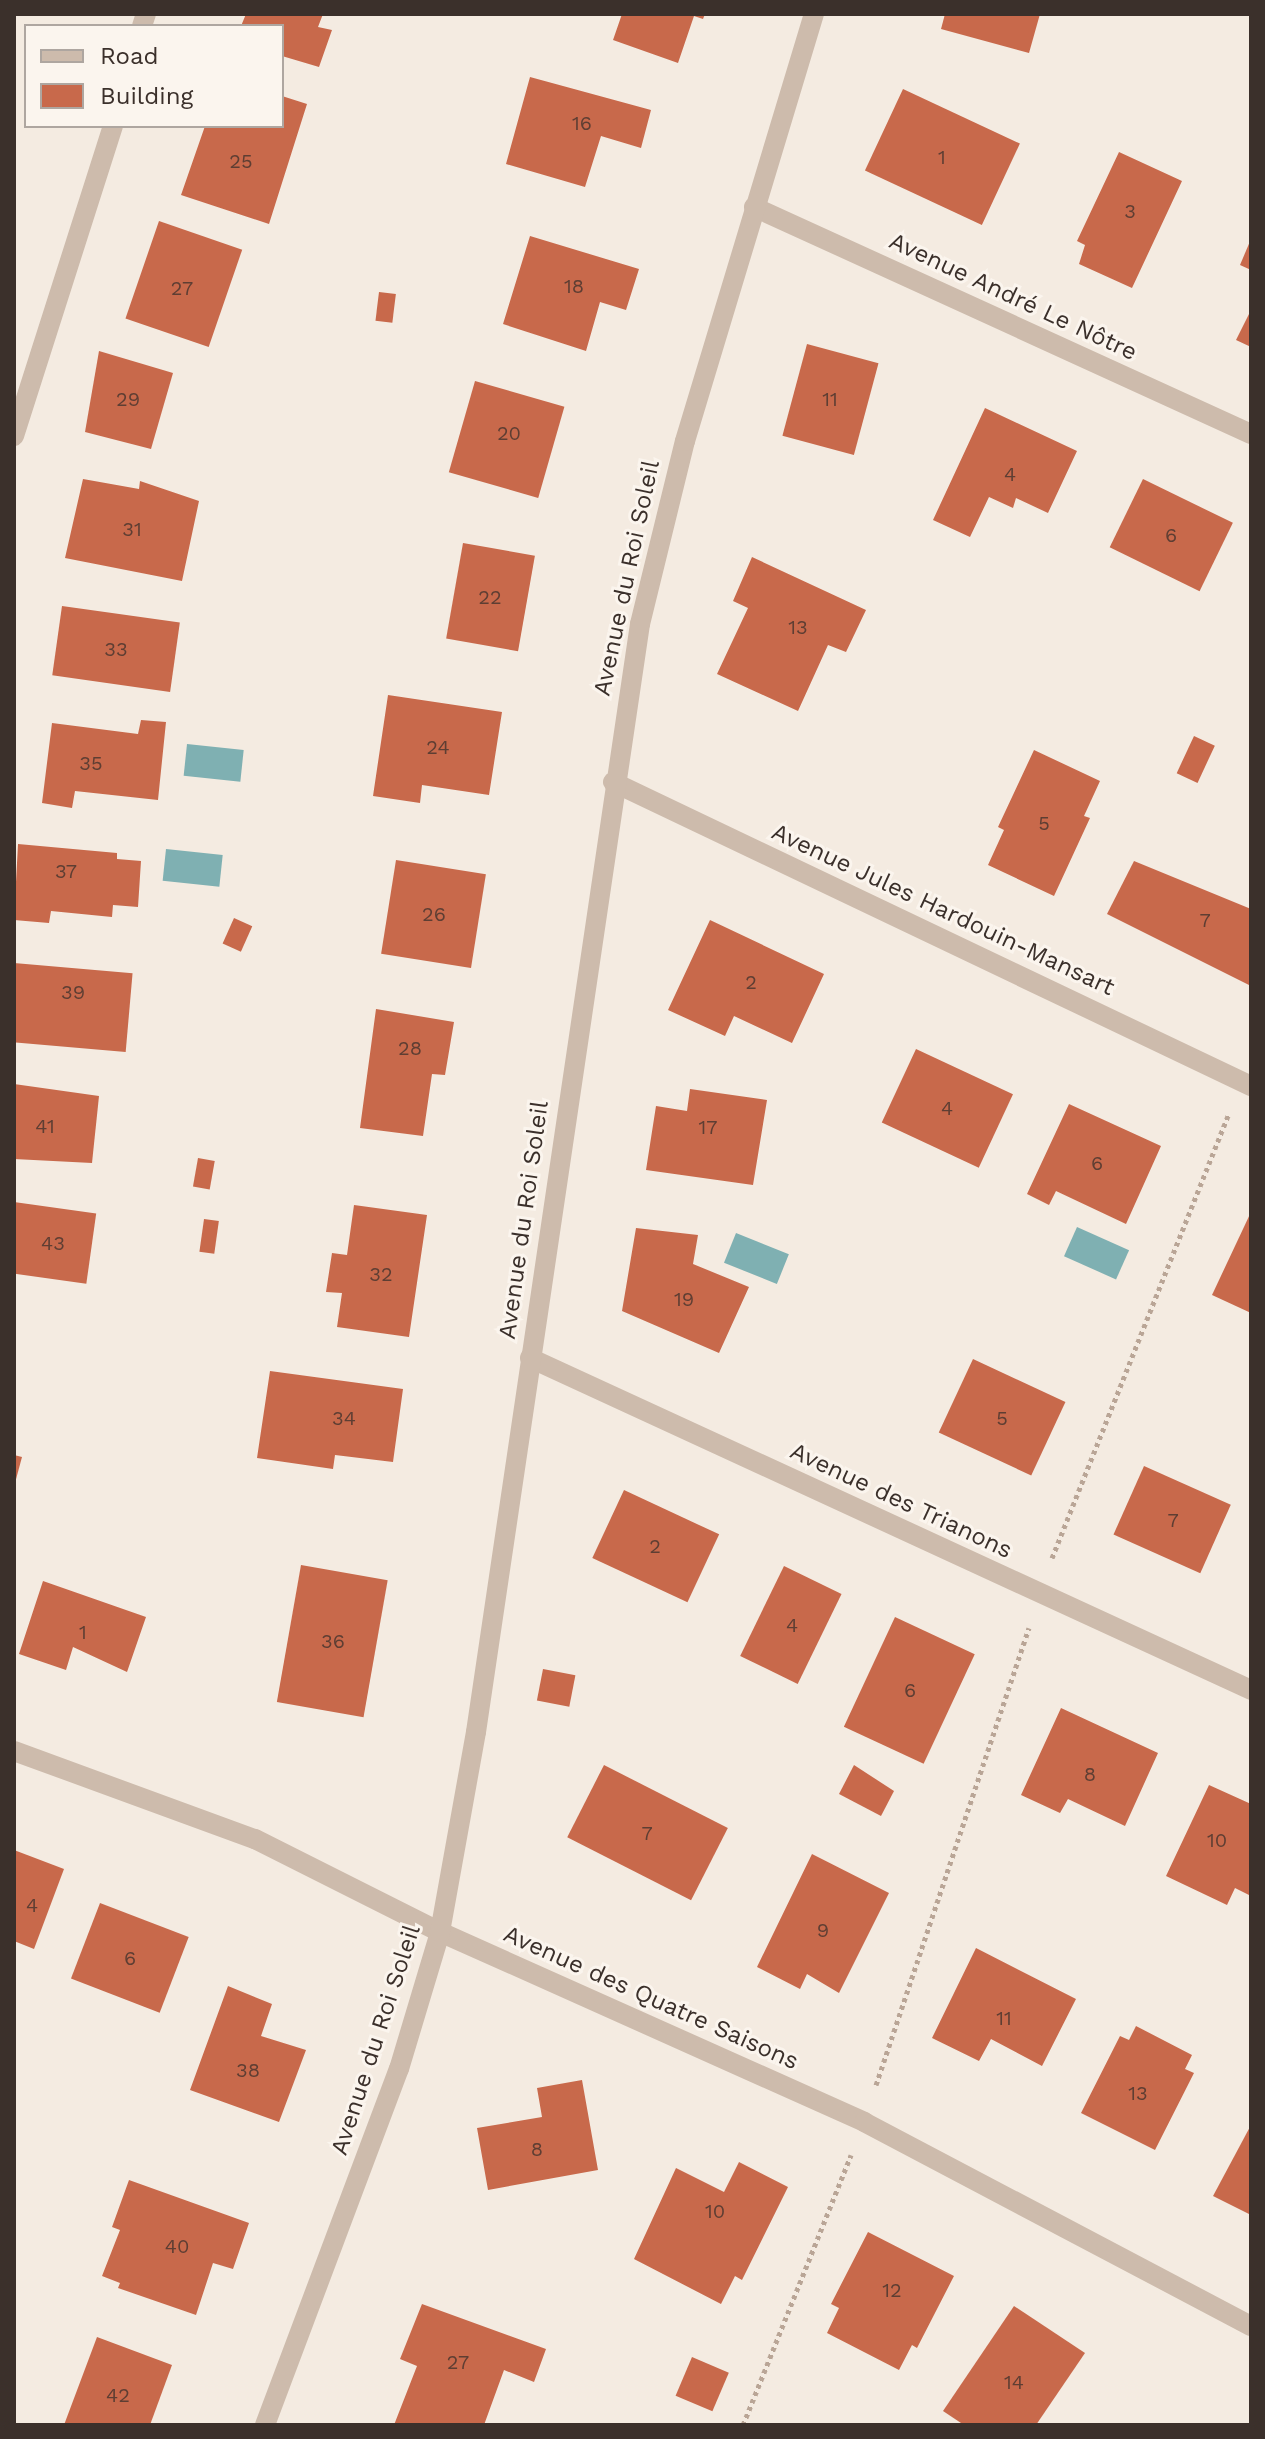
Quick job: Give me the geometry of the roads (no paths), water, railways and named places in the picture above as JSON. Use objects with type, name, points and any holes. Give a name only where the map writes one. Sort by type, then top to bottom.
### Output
[{"type":"street","name":"Avenue du Roi Soleil","points":[[265,2425],[399,2069],[440,1932],[476,1732],[613,782],[660,537],[754,207],[814,14]]},
{"type":"street","points":[[14,436],[112,128]]},
{"type":"street","name":"Avenue André Le Nôtre","points":[[754,207],[1251,434]]},
{"type":"street","name":"Avenue Jules Hardouin-Mansart","points":[[613,782],[1246,1084]]},
{"type":"street","name":"Avenue des Trianons","points":[[530,1358],[1251,1690]]},
{"type":"street","name":"Avenue des Quatre Saisons","points":[[14,1751],[255,1839],[440,1932],[864,2122],[1251,2326]]},
{"type":"water","points":[[187,744],[244,750],[240,782],[184,776]]},
{"type":"water","points":[[166,849],[223,855],[219,887],[163,881]]},
{"type":"water","points":[[1077,1227],[1129,1250],[1116,1279],[1064,1256]]},
{"type":"water","points":[[736,1233],[789,1254],[777,1284],[724,1263]]}]
